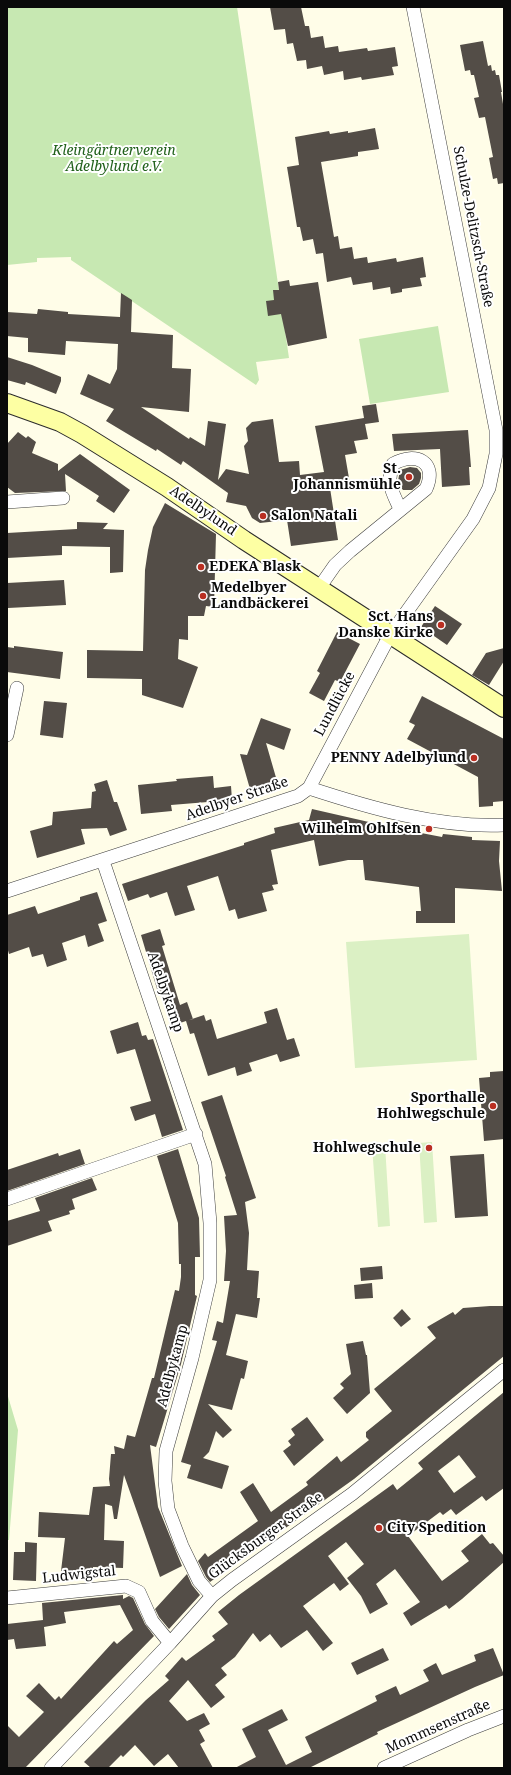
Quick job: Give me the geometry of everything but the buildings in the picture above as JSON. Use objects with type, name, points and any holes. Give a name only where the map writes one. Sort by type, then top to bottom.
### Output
[{"type":"street","name":"Schulze-Delitzsch-Straße","points":[[390,635],[473,519],[489,488],[500,454],[413,7]]},
{"type":"street","name":"Adelbylund","points":[[7,403],[60,422],[82,434],[167,487],[244,540],[504,708]]},
{"type":"street","points":[[7,502],[63,498]]},
{"type":"street","points":[[319,588],[335,565],[350,550],[396,513]]},
{"type":"street","name":"Lundlücke","points":[[309,788],[390,635]]},
{"type":"street","points":[[7,735],[17,688]]},
{"type":"street","name":"Adelbyer Straße","points":[[7,891],[103,861],[298,796],[309,788],[354,803],[429,819],[486,826],[504,825]]},
{"type":"street","name":"Adelbykamp","points":[[103,861],[196,1134],[205,1164],[208,1183],[211,1250],[210,1280],[192,1358],[166,1451],[165,1481],[168,1509],[182,1546],[199,1581],[212,1596]]},
{"type":"street","points":[[7,1199],[196,1134]]},
{"type":"street","name":"Glücksburger Straße","points":[[51,1768],[170,1643],[212,1596],[352,1494],[504,1370]]},
{"type":"street","name":"Ludwigstal","points":[[7,1598],[126,1586],[139,1592],[152,1621],[170,1643]]},
{"type":"street","name":"Mommsenstraße","points":[[384,1768],[468,1730],[504,1716]]},
{"type":"green space","name":"Kleingärtnerverein Adelbylund e.V.","points":[[7,7],[237,7],[289,358],[256,362],[259,380],[256,385],[71,260],[71,257],[37,258],[37,262],[7,265]]},
{"type":"green space","points":[[438,326],[449,392],[370,404],[359,339]]},
{"type":"green space","points":[[469,934],[477,1060],[355,1068],[346,942]]},
{"type":"green space","points":[[432,1142],[437,1222],[424,1223],[419,1143]]},
{"type":"green space","points":[[385,1145],[390,1226],[378,1227],[372,1146]]},
{"type":"green space","points":[[7,1393],[18,1430],[9,1540],[7,1540]]},
{"type":"place","name":"St. Johannismühle","points":[[409,477]]},
{"type":"place","name":"Salon Natali","points":[[263,516]]},
{"type":"place","name":"EDEKA Blask","points":[[201,567]]},
{"type":"place","name":"Medelbyer Landbäckerei","points":[[203,596]]},
{"type":"place","name":"Sct. Hans Danske Kirke","points":[[441,625]]},
{"type":"place","name":"PENNY Adelbylund","points":[[474,758]]},
{"type":"place","name":"Wilhelm Ohlfsen","points":[[429,829]]},
{"type":"place","name":"Sporthalle Hohlwegschule","points":[[493,1106]]},
{"type":"place","name":"Hohlwegschule","points":[[429,1148]]},
{"type":"place","name":"City Spedition","points":[[379,1528]]}]
